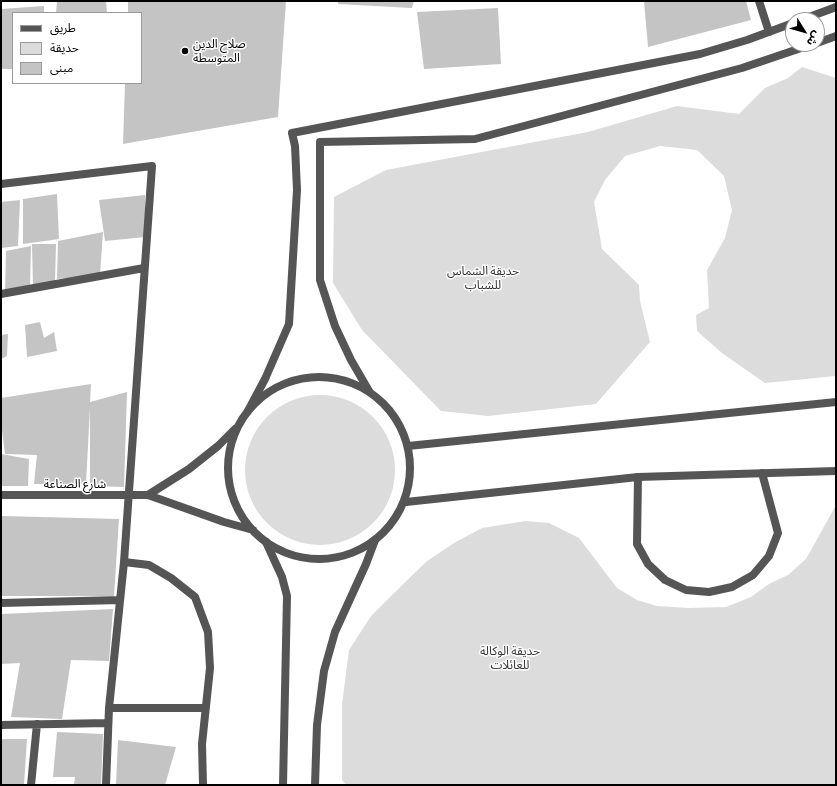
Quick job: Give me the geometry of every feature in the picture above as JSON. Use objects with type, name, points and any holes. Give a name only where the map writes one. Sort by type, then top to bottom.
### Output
[{"type":"street","points":[[759,1],[769,32]]},
{"type":"street","points":[[824,12],[836,8]]},
{"type":"street","points":[[248,411],[275,388],[305,378],[328,377],[343,380],[356,384],[369,391],[384,403],[404,434],[408,446],[411,466],[406,502],[390,525],[375,540],[362,549],[328,559],[313,559],[282,552],[266,542],[244,520],[232,497],[228,464],[232,440],[265,379],[289,324],[297,190],[295,146],[292,133],[700,54],[747,40],[785,26]]},
{"type":"street","points":[[825,40],[836,36]]},
{"type":"street","points":[[369,391],[351,360],[335,326],[320,280],[320,142],[475,139],[742,68],[789,52]]},
{"type":"street","points":[[1,184],[152,166],[124,562],[109,708],[106,785]]},
{"type":"street","points":[[1,294],[144,268]]},
{"type":"street","points":[[408,446],[836,402]]},
{"type":"street","points":[[148,495],[189,469],[218,446],[239,425]]},
{"type":"street","points":[[406,502],[638,477],[836,471]]},
{"type":"street","points":[[638,477],[637,544],[648,564],[665,580],[686,590],[709,592],[732,587],[753,575],[769,556],[778,533],[762,473]]},
{"type":"street","name":"شارع الصناعة","points":[[1,495],[148,495]]},
{"type":"street","points":[[148,495],[224,522],[254,530]]},
{"type":"street","points":[[315,785],[316,725],[324,671],[335,632],[366,564],[375,540]]},
{"type":"street","points":[[266,542],[282,577],[287,596],[283,785]]},
{"type":"street","points":[[124,562],[149,565],[171,578],[195,597],[208,632],[210,668],[202,744],[203,785]]},
{"type":"street","points":[[1,604],[120,600]]},
{"type":"street","points":[[109,708],[205,708]]},
{"type":"street","points":[[1,725],[108,723]]},
{"type":"street","points":[[31,785],[37,724]]},
{"type":"green space","name":"حديقة الشماس للشباب","points":[[802,67],[836,78],[836,376],[765,383],[722,353],[697,331],[696,315],[709,308],[707,270],[725,238],[732,210],[724,176],[697,150],[660,146],[625,156],[605,180],[594,202],[602,249],[639,285],[640,301],[650,342],[596,404],[488,416],[441,411],[362,330],[333,283],[334,197],[386,170],[588,132],[677,106],[739,114],[765,88],[788,78]]},
{"type":"green space","points":[[313,395],[327,395],[342,398],[355,404],[368,412],[378,422],[392,448],[395,470],[394,485],[389,499],[378,518],[368,528],[342,542],[327,545],[313,545],[298,542],[285,536],[272,528],[262,518],[248,492],[245,477],[245,463],[248,448],[254,435],[262,422],[272,412],[298,398]]},
{"type":"green space","name":"حديقة الوكالة للعائلات","points":[[836,505],[836,785],[346,785],[342,780],[342,704],[349,650],[371,616],[427,561],[454,543],[482,528],[526,521],[549,523],[579,538],[617,588],[637,600],[657,606],[689,608],[726,607],[751,597],[769,584],[788,575],[806,559]]},
{"type":"building","points":[[57,1],[106,1],[107,12],[56,12]]},
{"type":"building","points":[[128,1],[286,1],[278,117],[123,144],[125,84],[142,84],[142,12],[128,12]]},
{"type":"building","points":[[338,1],[414,1],[412,8],[338,4]]},
{"type":"building","points":[[644,1],[746,1],[751,20],[648,47]]},
{"type":"building","points":[[44,6],[44,12],[12,12],[12,69],[1,69],[1,9]]},
{"type":"building","points":[[498,8],[501,64],[424,69],[417,12]]},
{"type":"building","points":[[57,194],[59,239],[23,244],[23,199]]},
{"type":"building","points":[[145,195],[145,237],[105,241],[99,200]]},
{"type":"building","points":[[20,200],[18,246],[1,248],[1,202]]},
{"type":"building","points":[[103,232],[100,275],[57,279],[58,241]]},
{"type":"building","points":[[32,244],[56,244],[55,282],[33,287]]},
{"type":"building","points":[[31,246],[30,287],[5,291],[6,251]]},
{"type":"building","points":[[40,322],[44,338],[54,332],[57,351],[27,357],[25,325]]},
{"type":"building","points":[[8,334],[7,356],[1,359],[1,335]]},
{"type":"building","points":[[91,384],[90,402],[127,392],[124,487],[90,486],[90,408],[86,484],[34,484],[37,455],[5,454],[1,422],[1,398]]},
{"type":"building","points":[[1,454],[29,459],[28,486],[1,486]]},
{"type":"building","points":[[1,516],[119,519],[114,596],[1,596]]},
{"type":"building","points":[[113,609],[109,661],[71,660],[62,719],[11,717],[20,663],[1,664],[1,614]]},
{"type":"building","points":[[57,732],[103,734],[101,785],[74,785],[75,777],[53,777]]},
{"type":"building","points":[[1,739],[27,739],[24,785],[1,785]]},
{"type":"building","points":[[118,740],[176,747],[165,785],[116,785]]},
{"type":"place","name":"صلاح الدين المتوسطة","points":[[185,51]]}]
